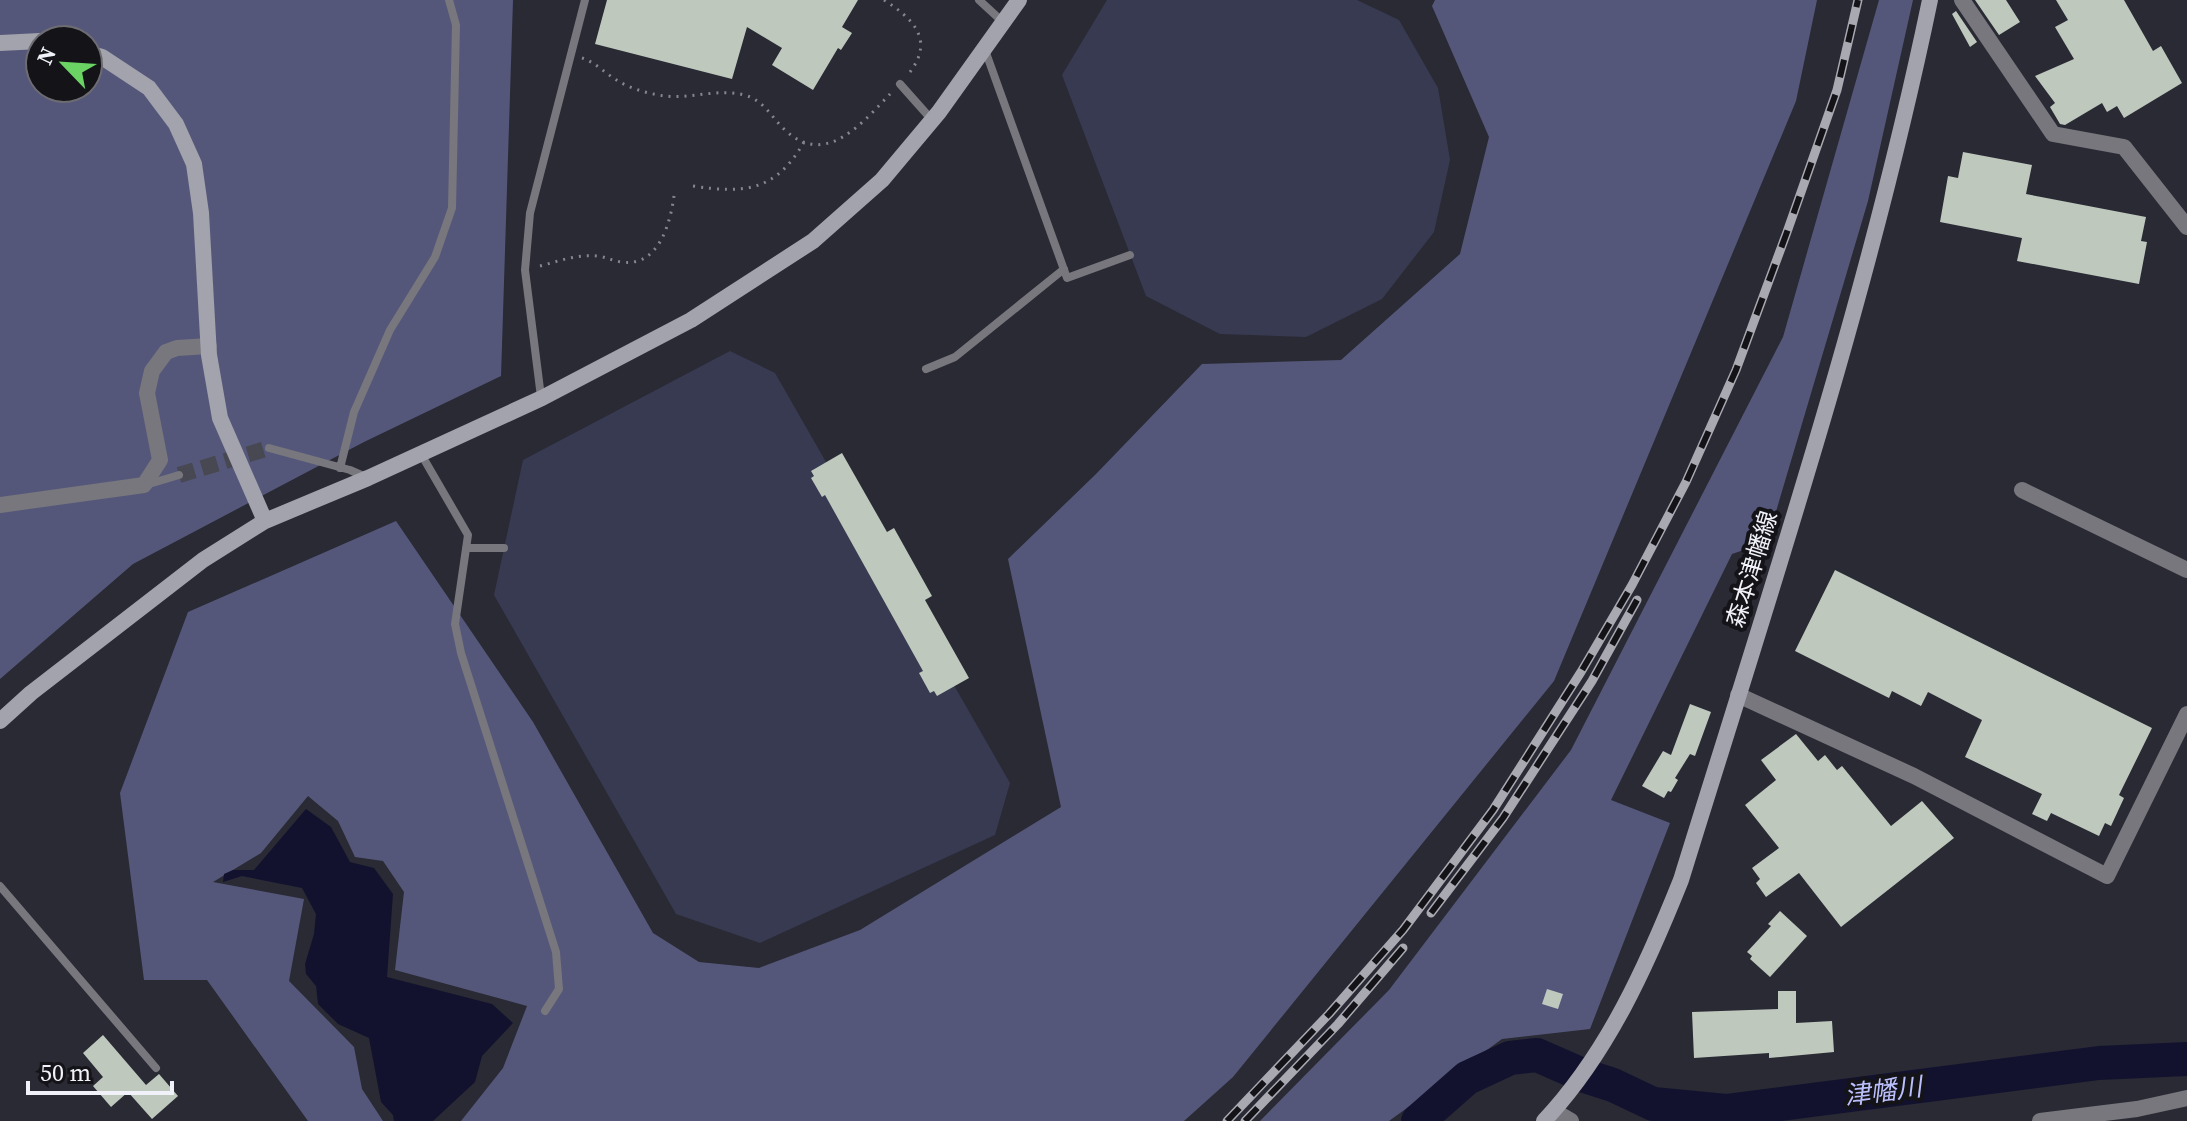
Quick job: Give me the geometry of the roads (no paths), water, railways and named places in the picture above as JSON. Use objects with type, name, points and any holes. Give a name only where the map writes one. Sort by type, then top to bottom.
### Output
[{"type":"street","points":[[0,721],[31,693],[203,560],[265,521],[368,478],[542,398],[691,320],[813,241],[882,180],[932,120],[1019,0]]},
{"type":"street","name":"森本津幡線","points":[[1549,1116],[1605,1038],[1648,961],[1681,880],[1841,361],[1915,73],[1930,0]]},
{"type":"street","points":[[1962,0],[2053,134],[2124,147],[2187,227]]},
{"type":"street","points":[[0,43],[24,42]]},
{"type":"street","points":[[104,58],[149,88],[176,124],[194,164],[201,213],[209,346],[220,418],[265,521]]},
{"type":"street","points":[[0,505],[144,485],[160,460],[147,393],[152,371],[166,352],[177,348],[209,346]]},
{"type":"street","points":[[2022,490],[2187,570]]},
{"type":"street","points":[[1738,695],[1914,776],[2107,876],[2187,714]]},
{"type":"street","points":[[2040,1121],[2137,1109],[2187,1098]]},
{"type":"street","points":[[1549,1116],[1571,1121]]},
{"type":"lane","points":[[340,468],[354,412],[390,330],[435,257],[452,208],[456,25],[449,0]]},
{"type":"lane","points":[[542,398],[525,270],[530,213],[585,0]]},
{"type":"lane","points":[[979,0],[1004,23]]},
{"type":"lane","points":[[985,50],[1067,278],[1130,255]]},
{"type":"lane","points":[[900,84],[932,120]]},
{"type":"lane","points":[[926,369],[955,357],[1064,269]]},
{"type":"lane","points":[[269,448],[368,478]]},
{"type":"lane","points":[[421,454],[468,535],[455,624],[461,653],[556,952],[559,989],[545,1011]]},
{"type":"lane","points":[[144,485],[179,475]]},
{"type":"lane","points":[[466,548],[504,548]]},
{"type":"lane","points":[[0,887],[156,1068]]},
{"type":"waterway","name":"津幡川","points":[[1418,1121],[1467,1078],[1510,1058],[1537,1055],[1653,1104],[1726,1111],[2099,1063],[2187,1059]]},
{"type":"tunnel","points":[[179,475],[269,448]]},
{"type":"railway","points":[[1227,1121],[1329,1014],[1403,930],[1493,810],[1632,585],[1686,482],[1736,370],[1837,90],[1858,0]]},
{"type":"railway","points":[[1431,913],[1503,818],[1592,681],[1637,600]]},
{"type":"railway","points":[[1245,1121],[1338,1024],[1403,948]]}]
